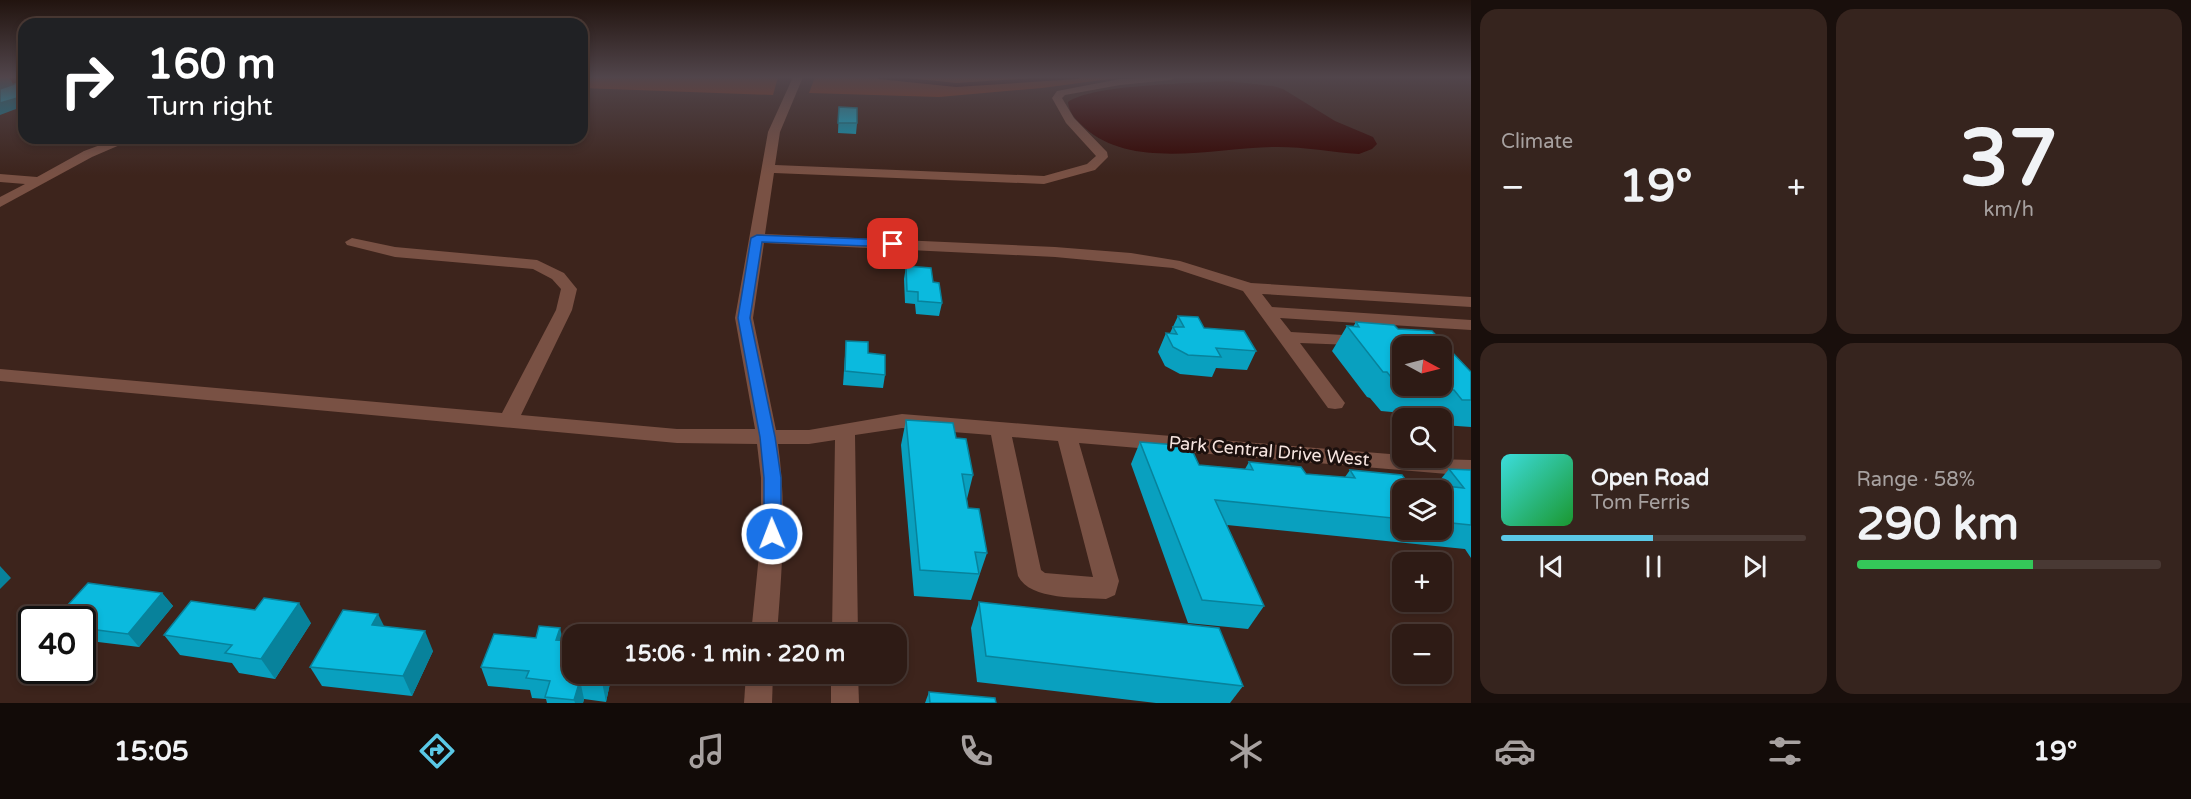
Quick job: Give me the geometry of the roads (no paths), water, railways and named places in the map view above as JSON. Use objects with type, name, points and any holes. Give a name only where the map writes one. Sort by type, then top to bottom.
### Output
[{"type":"street","points":[[765,624],[773,514],[772,478],[767,437],[744,318],[774,132],[783,110]]},
{"type":"street","points":[[768,169],[1044,180],[1090,167],[1102,157],[1101,152],[1085,140],[1063,110]]},
{"type":"street","points":[[0,203],[88,154],[114,144]]},
{"type":"street","points":[[0,178],[41,181]]},
{"type":"street","points":[[757,238],[972,247],[1131,258],[1175,264],[1250,288],[1471,302]]},
{"type":"street","points":[[352,242],[394,252],[537,265],[558,276],[569,288],[564,310],[508,421]]},
{"type":"street","points":[[1250,288],[1335,402]]},
{"type":"street","points":[[1266,312],[1471,325]]},
{"type":"street","points":[[1285,337],[1372,342],[1365,318]]},
{"type":"street","name":"Park Central Drive West","points":[[0,375],[677,436],[809,437],[865,425],[902,421],[1471,468]]},
{"type":"street","points":[[1000,428],[1030,576],[1037,582],[1106,588],[1107,580],[1066,434]]},
{"type":"street","points":[[845,431],[845,624]]},
{"type":"street","points":[[758,703],[759,684]]},
{"type":"street","points":[[845,684],[845,703]]}]
